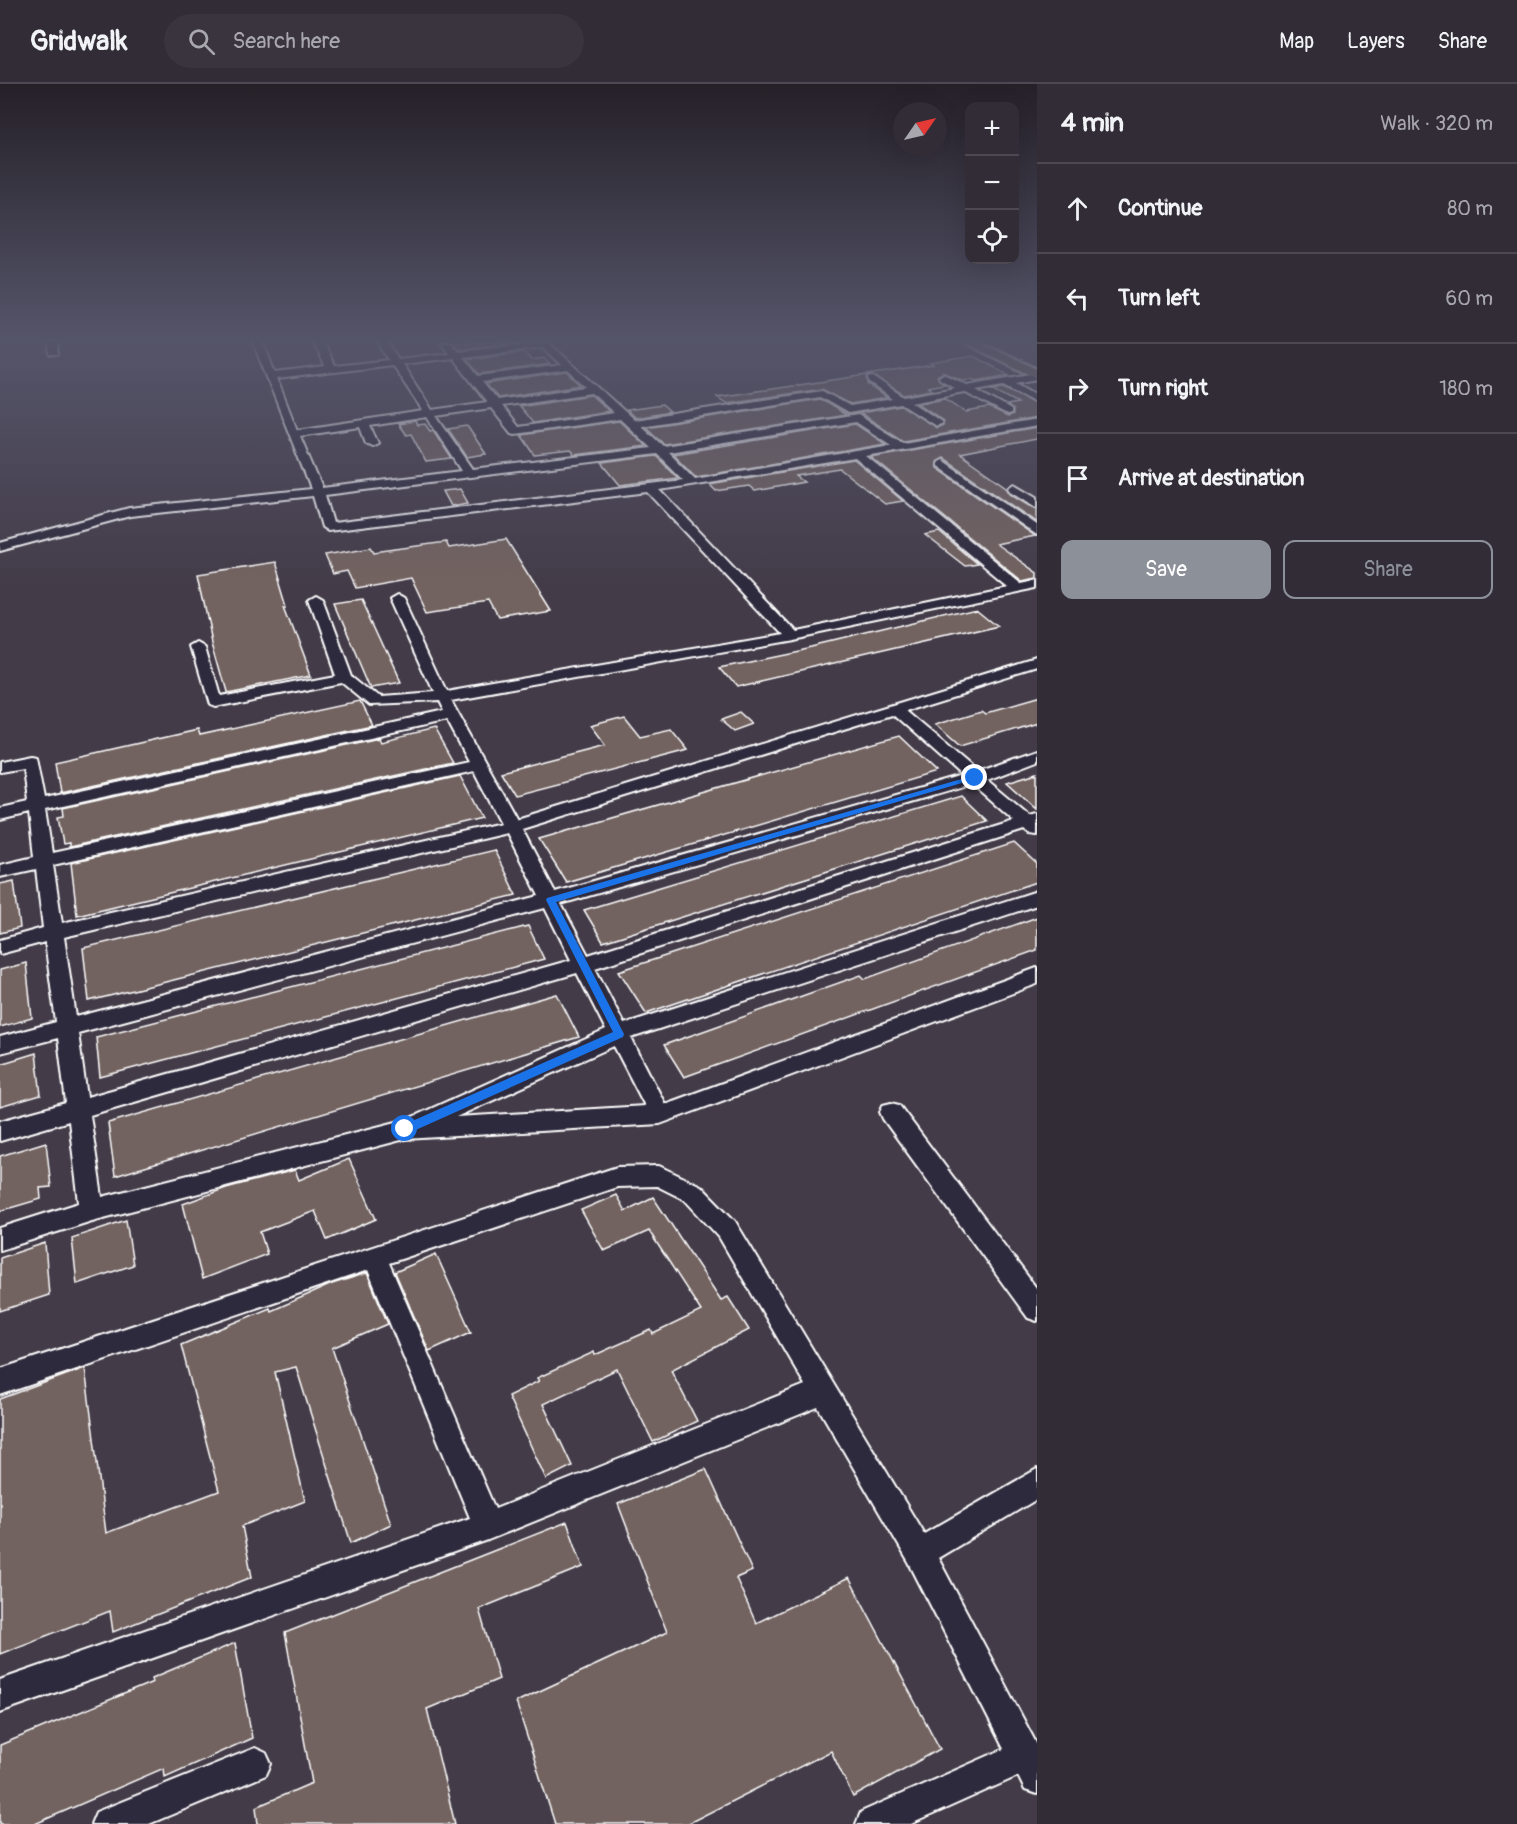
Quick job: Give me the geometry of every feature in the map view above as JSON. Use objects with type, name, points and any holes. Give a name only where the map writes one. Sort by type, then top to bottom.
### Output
[{"type":"street","points":[[289,423],[318,492],[328,527],[692,483],[1036,424]]},
{"type":"street","points":[[293,434],[369,423]]},
{"type":"street","points":[[435,423],[469,473]]},
{"type":"street","points":[[508,423],[515,431],[567,423]]},
{"type":"street","points":[[633,424],[638,423]]},
{"type":"street","points":[[0,547],[129,512],[318,492],[660,450],[826,423]]},
{"type":"street","points":[[866,423],[903,448]]},
{"type":"street","points":[[364,424],[372,443]]},
{"type":"street","points":[[633,424],[692,483]]},
{"type":"street","points":[[858,455],[1018,588]]},
{"type":"street","points":[[942,464],[1037,531]]},
{"type":"street","points":[[651,488],[790,635]]},
{"type":"street","points":[[1015,488],[1037,503]]},
{"type":"street","points":[[316,600],[344,677],[374,702],[442,697],[790,635],[1037,584]]},
{"type":"street","points":[[397,598],[442,697],[512,826],[660,1115]]},
{"type":"street","points":[[198,647],[213,702],[344,677]]},
{"type":"street","points":[[0,947],[54,932],[512,826],[1037,664]]},
{"type":"street","points":[[894,708],[1034,825]]},
{"type":"street","points":[[0,814],[452,715]]},
{"type":"street","points":[[0,1045],[550,900],[975,778],[1037,755]]},
{"type":"street","points":[[0,767],[30,761],[92,1210]]},
{"type":"street","points":[[0,871],[479,765]]},
{"type":"street","points":[[0,1131],[583,964],[1034,825]]},
{"type":"street","points":[[0,1239],[92,1210],[405,1129],[619,1034],[1037,898]]},
{"type":"street","points":[[405,1129],[660,1115],[1037,976]]},
{"type":"street","points":[[891,1112],[1037,1309]]},
{"type":"street","points":[[0,1382],[616,1177],[659,1176],[693,1193],[728,1229],[920,1553],[1031,1767],[873,1824]]},
{"type":"street","points":[[374,1256],[488,1526]]},
{"type":"street","points":[[0,1696],[488,1526],[824,1391]]},
{"type":"street","points":[[920,1553],[1037,1483]]},
{"type":"street","points":[[108,1824],[255,1764]]},
{"type":"building","points":[[604,423],[621,423],[646,446],[574,455],[570,451],[535,455],[521,435]]},
{"type":"building","points":[[670,423],[795,423],[664,444],[646,427]]},
{"type":"building","points":[[876,423],[929,423],[937,428],[943,425],[1007,423],[903,441]]},
{"type":"building","points":[[398,424],[425,424],[430,431],[433,430],[452,459],[426,462],[411,434],[406,435]]},
{"type":"building","points":[[855,424],[885,444],[696,477],[673,454]]},
{"type":"building","points":[[467,426],[486,454],[467,457],[448,429]]},
{"type":"building","points":[[1037,428],[1037,439],[960,454],[1007,487],[1010,493],[1037,509],[1037,522],[943,458],[936,462],[937,468],[1035,536],[996,544],[1037,573],[1037,578],[1022,581],[871,457]]},
{"type":"building","points":[[656,456],[678,478],[620,485],[602,463]]},
{"type":"building","points":[[854,460],[903,501],[885,504],[840,469],[796,476],[804,482],[755,491],[749,486],[716,491],[709,484]]},
{"type":"building","points":[[460,489],[468,503],[451,506],[443,491]]},
{"type":"building","points":[[939,532],[977,564],[965,566],[925,535]]},
{"type":"building","points":[[506,539],[551,611],[497,620],[488,603],[427,612],[411,578],[355,588],[347,571],[333,574],[325,555],[371,547],[374,552],[446,542],[449,548]]},
{"type":"building","points":[[275,562],[288,605],[285,605],[311,675],[226,692],[212,642],[198,574]]},
{"type":"building","points":[[361,600],[399,683],[371,688],[335,604]]},
{"type":"building","points":[[977,608],[999,626],[736,687],[719,667],[811,648]]},
{"type":"building","points":[[1037,698],[1037,723],[960,746],[935,724],[981,710],[985,713]]},
{"type":"building","points":[[360,701],[372,725],[60,793],[55,762],[197,730],[199,736]]},
{"type":"building","points":[[741,712],[754,724],[735,731],[721,719]]},
{"type":"building","points":[[624,716],[640,736],[671,729],[688,750],[515,795],[501,772],[605,745],[590,725]]},
{"type":"building","points":[[434,729],[453,763],[69,847],[69,843],[63,844],[58,817],[64,816],[63,808],[379,738],[381,742]]},
{"type":"building","points":[[899,736],[937,772],[566,882],[539,839]]},
{"type":"building","points":[[1037,773],[1037,809],[1007,782]]},
{"type":"building","points":[[460,776],[482,818],[77,915],[71,863]]},
{"type":"building","points":[[961,796],[987,821],[603,942],[584,910]]},
{"type":"building","points":[[1014,843],[1037,864],[1037,882],[646,1013],[619,971]]},
{"type":"building","points":[[494,850],[516,895],[89,1001],[83,948]]},
{"type":"building","points":[[14,881],[20,928],[0,933],[0,884]]},
{"type":"building","points":[[1037,917],[1037,950],[684,1077],[664,1045],[861,975],[865,979]]},
{"type":"building","points":[[528,926],[544,959],[100,1077],[96,1037]]},
{"type":"building","points":[[26,963],[32,1018],[0,1027],[0,970]]},
{"type":"building","points":[[557,994],[579,1037],[115,1176],[108,1123]]},
{"type":"building","points":[[36,1053],[41,1095],[0,1107],[0,1064]]},
{"type":"building","points":[[46,1142],[51,1187],[40,1188],[41,1199],[0,1211],[0,1156]]},
{"type":"building","points":[[349,1159],[376,1219],[327,1240],[315,1211],[260,1232],[267,1254],[202,1279],[183,1204],[226,1188],[295,1170],[299,1180]]},
{"type":"building","points":[[616,1195],[625,1211],[653,1197],[721,1300],[728,1297],[749,1330],[671,1370],[697,1421],[653,1442],[617,1369],[543,1404],[572,1466],[546,1479],[508,1396],[539,1381],[537,1378],[594,1352],[595,1355],[651,1330],[653,1334],[701,1311],[649,1231],[604,1251],[581,1210]]},
{"type":"building","points":[[126,1220],[133,1265],[77,1284],[72,1238]]},
{"type":"building","points":[[45,1243],[49,1295],[0,1311],[0,1258]]},
{"type":"building","points":[[436,1254],[471,1332],[429,1351],[395,1272]]},
{"type":"building","points":[[367,1273],[388,1324],[332,1348],[391,1524],[351,1543],[296,1367],[275,1372],[305,1501],[242,1526],[252,1577],[113,1632],[110,1611],[0,1654],[0,1399],[85,1368],[106,1533],[219,1491],[181,1345],[270,1308],[271,1311],[332,1284]]},
{"type":"building","points":[[706,1469],[752,1571],[736,1578],[756,1623],[849,1578],[940,1749],[853,1797],[831,1751],[687,1824],[555,1824],[516,1702],[667,1632],[618,1504]]},
{"type":"building","points":[[567,1522],[583,1567],[479,1609],[499,1679],[427,1709],[455,1824],[258,1824],[256,1807],[312,1783],[285,1633]]},
{"type":"building","points":[[235,1643],[252,1738],[165,1777],[164,1768],[35,1824],[0,1824],[0,1745],[153,1682],[152,1678]]},
{"type":"route","points":[[405,1129],[619,1034],[550,900],[975,778]]}]
